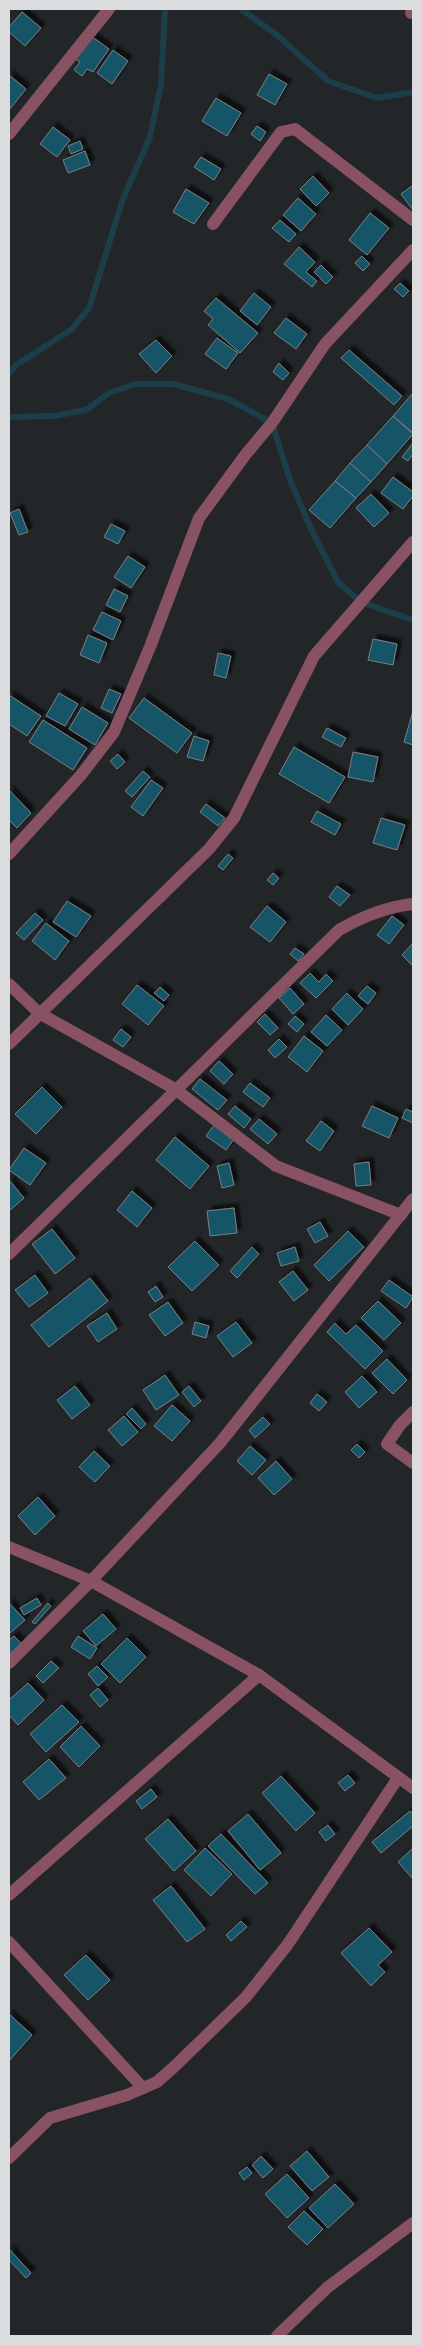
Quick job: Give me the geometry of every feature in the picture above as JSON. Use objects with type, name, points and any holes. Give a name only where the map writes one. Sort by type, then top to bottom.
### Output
[{"type":"street","points":[[9,134],[109,9]]},
{"type":"street","points":[[213,224],[281,132],[295,129],[413,220]]},
{"type":"street","points":[[9,854],[86,769],[114,732],[150,647],[199,518],[246,454],[272,423],[325,344],[413,250]]},
{"type":"street","points":[[9,1044],[209,849],[234,818],[314,656],[413,542]]},
{"type":"street","points":[[9,1254],[339,930],[360,918],[390,907],[413,904]]},
{"type":"street","points":[[9,984],[39,1013],[175,1089],[276,1166],[401,1215]]},
{"type":"street","points":[[9,1663],[91,1581],[220,1443],[413,1199]]},
{"type":"street","points":[[413,1412],[400,1425],[387,1444],[413,1463]]},
{"type":"street","points":[[9,1548],[91,1581],[259,1675],[413,1788]]},
{"type":"street","points":[[9,1895],[259,1675]]},
{"type":"street","points":[[9,2158],[50,2118],[91,2107],[157,2082],[246,1997],[288,1944],[398,1778]]},
{"type":"street","points":[[9,1942],[144,2088]]},
{"type":"street","points":[[277,2336],[328,2287],[413,2222]]},
{"type":"building","points":[[22,12],[41,28],[25,46],[9,32],[9,27]]},
{"type":"building","points":[[91,36],[109,49],[93,72],[87,69],[82,76],[74,70],[80,62],[75,59]]},
{"type":"building","points":[[113,50],[128,61],[112,84],[97,73]]},
{"type":"building","points":[[269,74],[287,84],[275,105],[257,95]]},
{"type":"building","points":[[9,75],[26,89],[9,110]]},
{"type":"building","points":[[216,98],[241,113],[227,136],[202,121]]},
{"type":"building","points":[[257,126],[266,132],[260,141],[251,134]]},
{"type":"building","points":[[53,127],[70,140],[57,157],[40,144]]},
{"type":"building","points":[[80,141],[83,149],[71,154],[68,146]]},
{"type":"building","points":[[85,151],[90,165],[68,173],[63,160]]},
{"type":"building","points":[[201,157],[221,169],[214,180],[194,167]]},
{"type":"building","points":[[313,176],[329,193],[316,206],[300,189]]},
{"type":"building","points":[[413,185],[413,210],[401,194]]},
{"type":"building","points":[[186,189],[209,203],[194,224],[173,212]]},
{"type":"building","points":[[298,198],[316,214],[301,231],[283,215]]},
{"type":"building","points":[[370,213],[389,228],[367,255],[349,240]]},
{"type":"building","points":[[280,220],[296,234],[289,242],[272,228]]},
{"type":"building","points":[[299,247],[315,262],[306,272],[317,281],[312,287],[284,264]]},
{"type":"building","points":[[362,256],[370,264],[363,271],[355,263]]},
{"type":"building","points":[[321,265],[333,277],[326,284],[314,272]]},
{"type":"building","points":[[400,283],[409,291],[403,297],[394,289]]},
{"type":"building","points":[[254,293],[271,307],[257,325],[240,311]]},
{"type":"building","points":[[216,298],[258,333],[240,353],[208,325],[213,319],[204,311]]},
{"type":"building","points":[[286,318],[307,334],[296,349],[274,333]]},
{"type":"building","points":[[217,338],[238,353],[226,369],[205,354]]},
{"type":"building","points":[[156,340],[172,356],[156,373],[139,354]]},
{"type":"building","points":[[349,350],[402,396],[394,405],[341,358]]},
{"type":"building","points":[[279,363],[289,373],[283,380],[273,372]]},
{"type":"building","points":[[413,393],[413,433],[393,416]]},
{"type":"building","points":[[393,416],[413,434],[387,464],[367,445]]},
{"type":"building","points":[[413,443],[413,454],[408,461],[402,457]]},
{"type":"building","points":[[367,445],[387,464],[371,482],[350,463]]},
{"type":"building","points":[[350,463],[371,482],[356,498],[335,481]]},
{"type":"building","points":[[393,477],[413,492],[413,496],[403,509],[381,493]]},
{"type":"building","points":[[335,481],[356,498],[330,528],[309,510]]},
{"type":"building","points":[[371,494],[389,513],[374,527],[356,508]]},
{"type":"building","points":[[19,509],[28,532],[19,535],[10,513]]},
{"type":"building","points":[[111,524],[125,531],[118,544],[104,537]]},
{"type":"building","points":[[128,556],[145,567],[131,588],[114,577]]},
{"type":"building","points":[[114,589],[128,596],[120,612],[106,605]]},
{"type":"building","points":[[102,612],[121,621],[113,640],[93,630]]},
{"type":"building","points":[[88,635],[107,643],[99,663],[80,655]]},
{"type":"building","points":[[373,639],[397,644],[393,665],[368,660]]},
{"type":"building","points":[[218,653],[231,656],[226,678],[214,675]]},
{"type":"building","points":[[109,689],[121,694],[112,713],[101,708]]},
{"type":"building","points":[[59,693],[78,704],[65,726],[46,716]]},
{"type":"building","points":[[9,695],[41,716],[27,736],[9,724]]},
{"type":"building","points":[[144,698],[192,733],[177,753],[129,718]]},
{"type":"building","points":[[82,707],[108,723],[95,745],[69,729]]},
{"type":"building","points":[[413,711],[413,745],[404,742]]},
{"type":"building","points":[[43,720],[87,748],[73,770],[29,742]]},
{"type":"building","points":[[327,728],[346,738],[341,747],[322,737]]},
{"type":"building","points":[[194,736],[209,741],[203,761],[187,757]]},
{"type":"building","points":[[294,747],[345,777],[329,803],[279,774]]},
{"type":"building","points":[[353,752],[378,757],[373,782],[348,777]]},
{"type":"building","points":[[118,754],[125,762],[117,769],[110,761]]},
{"type":"building","points":[[143,771],[150,777],[132,797],[125,791]]},
{"type":"building","points":[[151,780],[163,788],[143,816],[131,807]]},
{"type":"building","points":[[9,790],[31,813],[17,828],[9,820]]},
{"type":"building","points":[[206,804],[225,818],[218,826],[200,812]]},
{"type":"building","points":[[317,811],[341,824],[335,835],[311,822]]},
{"type":"building","points":[[381,818],[405,825],[397,850],[373,843]]},
{"type":"building","points":[[228,854],[233,858],[223,870],[218,866]]},
{"type":"building","points":[[273,873],[279,878],[273,885],[267,880]]},
{"type":"building","points":[[337,886],[350,895],[340,906],[329,897]]},
{"type":"building","points":[[67,901],[91,916],[76,937],[53,922]]},
{"type":"building","points":[[267,906],[286,922],[270,942],[250,927]]},
{"type":"building","points":[[35,913],[43,920],[24,940],[16,933]]},
{"type":"building","points":[[392,916],[404,925],[389,944],[377,935]]},
{"type":"building","points":[[46,923],[69,941],[55,960],[32,941]]},
{"type":"building","points":[[413,943],[413,966],[402,955]]},
{"type":"building","points":[[295,948],[304,954],[298,961],[290,954]]},
{"type":"building","points":[[310,973],[319,982],[326,974],[333,981],[316,998],[300,983]]},
{"type":"building","points":[[137,985],[164,1006],[148,1025],[122,1004]]},
{"type":"building","points":[[367,986],[376,993],[368,1004],[358,996]]},
{"type":"building","points":[[160,987],[169,995],[164,1001],[154,993]]},
{"type":"building","points":[[290,988],[304,1004],[293,1014],[279,998]]},
{"type":"building","points":[[347,993],[363,1009],[348,1025],[332,1009]]},
{"type":"building","points":[[265,1014],[278,1028],[270,1035],[257,1022]]},
{"type":"building","points":[[326,1015],[342,1030],[327,1046],[311,1032]]},
{"type":"building","points":[[295,1016],[304,1024],[297,1032],[288,1024]]},
{"type":"building","points":[[121,1029],[131,1037],[123,1047],[113,1040]]},
{"type":"building","points":[[304,1036],[323,1051],[307,1072],[288,1057]]},
{"type":"building","points":[[279,1039],[287,1047],[275,1058],[268,1050]]},
{"type":"building","points":[[219,1061],[233,1074],[224,1084],[210,1071]]},
{"type":"building","points":[[200,1079],[227,1100],[218,1110],[192,1089]]},
{"type":"building","points":[[250,1083],[270,1098],[263,1107],[243,1092]]},
{"type":"building","points":[[42,1087],[62,1107],[36,1134],[15,1114]]},
{"type":"building","points":[[235,1106],[251,1119],[244,1128],[228,1114]]},
{"type":"building","points":[[372,1106],[398,1118],[389,1138],[362,1126]]},
{"type":"building","points":[[406,1109],[413,1112],[413,1123],[402,1118]]},
{"type":"building","points":[[259,1119],[277,1134],[268,1144],[250,1129]]},
{"type":"building","points":[[321,1121],[334,1131],[320,1151],[306,1141]]},
{"type":"building","points":[[214,1125],[234,1139],[226,1150],[206,1136]]},
{"type":"building","points":[[175,1137],[209,1166],[190,1189],[156,1160]]},
{"type":"building","points":[[24,1148],[46,1163],[30,1185],[9,1170]]},
{"type":"building","points":[[369,1162],[371,1185],[356,1186],[354,1164]]},
{"type":"building","points":[[229,1163],[234,1185],[222,1188],[217,1166]]},
{"type":"building","points":[[9,1180],[24,1198],[9,1211]]},
{"type":"building","points":[[132,1191],[152,1208],[137,1227],[117,1210]]},
{"type":"building","points":[[234,1208],[237,1233],[210,1236],[207,1211]]},
{"type":"building","points":[[320,1222],[328,1236],[315,1243],[307,1229]]},
{"type":"building","points":[[52,1229],[75,1258],[55,1274],[32,1244]]},
{"type":"building","points":[[348,1231],[364,1247],[329,1281],[314,1265]]},
{"type":"building","points":[[195,1241],[219,1265],[192,1291],[168,1267]]},
{"type":"building","points":[[252,1247],[259,1254],[237,1278],[230,1271]]},
{"type":"building","points":[[295,1247],[299,1261],[281,1266],[277,1253]]},
{"type":"building","points":[[293,1271],[308,1290],[294,1301],[279,1282]]},
{"type":"building","points":[[35,1275],[48,1293],[29,1307],[15,1290]]},
{"type":"building","points":[[90,1278],[108,1301],[49,1347],[31,1325]]},
{"type":"building","points":[[389,1280],[413,1297],[406,1308],[381,1291]]},
{"type":"building","points":[[156,1286],[163,1297],[155,1302],[148,1292]]},
{"type":"building","points":[[378,1301],[401,1323],[384,1340],[361,1318]]},
{"type":"building","points":[[168,1302],[183,1323],[165,1336],[149,1315]]},
{"type":"building","points":[[107,1313],[117,1329],[98,1342],[87,1326]]},
{"type":"building","points":[[195,1322],[209,1326],[206,1338],[192,1334]]},
{"type":"building","points":[[236,1322],[252,1343],[233,1357],[217,1336]]},
{"type":"building","points":[[335,1323],[346,1334],[356,1325],[383,1351],[365,1369],[327,1332]]},
{"type":"building","points":[[387,1359],[407,1380],[393,1394],[372,1373]]},
{"type":"building","points":[[165,1375],[179,1395],[156,1410],[143,1390]]},
{"type":"building","points":[[362,1376],[377,1392],[359,1408],[345,1392]]},
{"type":"building","points":[[75,1386],[90,1405],[72,1419],[57,1400]]},
{"type":"building","points":[[189,1386],[201,1401],[194,1407],[182,1392]]},
{"type":"building","points":[[317,1394],[327,1402],[319,1411],[310,1403]]},
{"type":"building","points":[[172,1405],[190,1421],[172,1441],[154,1426]]},
{"type":"building","points":[[132,1408],[146,1424],[141,1429],[126,1414]]},
{"type":"building","points":[[124,1416],[138,1432],[122,1446],[108,1430]]},
{"type":"building","points":[[263,1417],[270,1424],[255,1438],[249,1430]]},
{"type":"building","points":[[357,1444],[365,1452],[359,1458],[351,1450]]},
{"type":"building","points":[[250,1446],[266,1460],[252,1475],[237,1461]]},
{"type":"building","points":[[94,1451],[110,1466],[95,1482],[79,1467]]},
{"type":"building","points":[[276,1461],[292,1479],[274,1495],[258,1478]]},
{"type":"building","points":[[38,1497],[55,1516],[35,1535],[18,1516]]},
{"type":"building","points":[[37,1598],[41,1605],[24,1615],[20,1608]]},
{"type":"building","points":[[9,1603],[25,1620],[9,1634]]},
{"type":"building","points":[[48,1603],[51,1606],[35,1624],[32,1622]]},
{"type":"building","points":[[103,1614],[116,1629],[96,1646],[83,1631]]},
{"type":"building","points":[[14,1636],[21,1643],[10,1654],[9,1640]]},
{"type":"building","points":[[78,1636],[97,1648],[90,1659],[71,1647]]},
{"type":"building","points":[[127,1638],[146,1657],[120,1683],[101,1664]]},
{"type":"building","points":[[51,1661],[59,1668],[43,1683],[36,1676]]},
{"type":"building","points":[[97,1666],[108,1677],[98,1686],[88,1674]]},
{"type":"building","points":[[28,1683],[44,1700],[18,1725],[9,1715],[9,1700]]},
{"type":"building","points":[[98,1688],[108,1700],[100,1707],[90,1695]]},
{"type":"building","points":[[62,1705],[79,1722],[46,1752],[30,1734]]},
{"type":"building","points":[[81,1726],[100,1746],[79,1767],[60,1747]]},
{"type":"building","points":[[49,1759],[66,1778],[39,1800],[23,1782]]},
{"type":"building","points":[[348,1775],[355,1783],[345,1791],[338,1783]]},
{"type":"building","points":[[281,1776],[315,1813],[296,1831],[262,1793]]},
{"type":"building","points":[[151,1789],[157,1797],[142,1809],[136,1801]]},
{"type":"building","points":[[410,1811],[413,1814],[413,1826],[381,1853],[372,1842]]},
{"type":"building","points":[[248,1814],[281,1853],[260,1870],[228,1831]]},
{"type":"building","points":[[168,1819],[196,1851],[174,1871],[145,1839]]},
{"type":"building","points":[[328,1825],[335,1834],[326,1841],[319,1832]]},
{"type":"building","points":[[221,1834],[268,1883],[255,1894],[208,1846]]},
{"type":"building","points":[[205,1848],[232,1874],[211,1896],[184,1870]]},
{"type":"building","points":[[413,1848],[413,1879],[398,1862]]},
{"type":"building","points":[[171,1886],[205,1929],[187,1942],[153,1900]]},
{"type":"building","points":[[241,1921],[247,1927],[231,1941],[226,1935]]},
{"type":"building","points":[[369,1928],[392,1952],[378,1965],[385,1972],[371,1986],[341,1953]]},
{"type":"building","points":[[86,1955],[110,1980],[88,2000],[64,1975]]},
{"type":"building","points":[[9,2014],[32,2035],[9,2061]]},
{"type":"building","points":[[307,2151],[329,2177],[312,2191],[290,2166]]},
{"type":"building","points":[[261,2156],[273,2169],[263,2178],[252,2165]]},
{"type":"building","points":[[247,2167],[252,2173],[244,2180],[239,2173]]},
{"type":"building","points":[[287,2174],[309,2198],[287,2218],[265,2194]]},
{"type":"building","points":[[335,2184],[354,2204],[328,2228],[309,2208]]},
{"type":"building","points":[[304,2211],[323,2229],[307,2245],[288,2227]]},
{"type":"building","points":[[9,2249],[31,2273],[26,2278],[9,2260]]},
{"type":"waterway","points":[[9,374],[16,365],[72,329],[89,308],[123,199],[150,137],[161,84],[165,9]]},
{"type":"waterway","points":[[241,9],[278,36],[328,81],[377,98],[413,92]]},
{"type":"waterway","points":[[9,417],[53,416],[86,410],[109,393],[135,384],[174,384],[228,399],[272,423],[290,480],[312,531],[338,582],[361,602],[413,619]]}]
